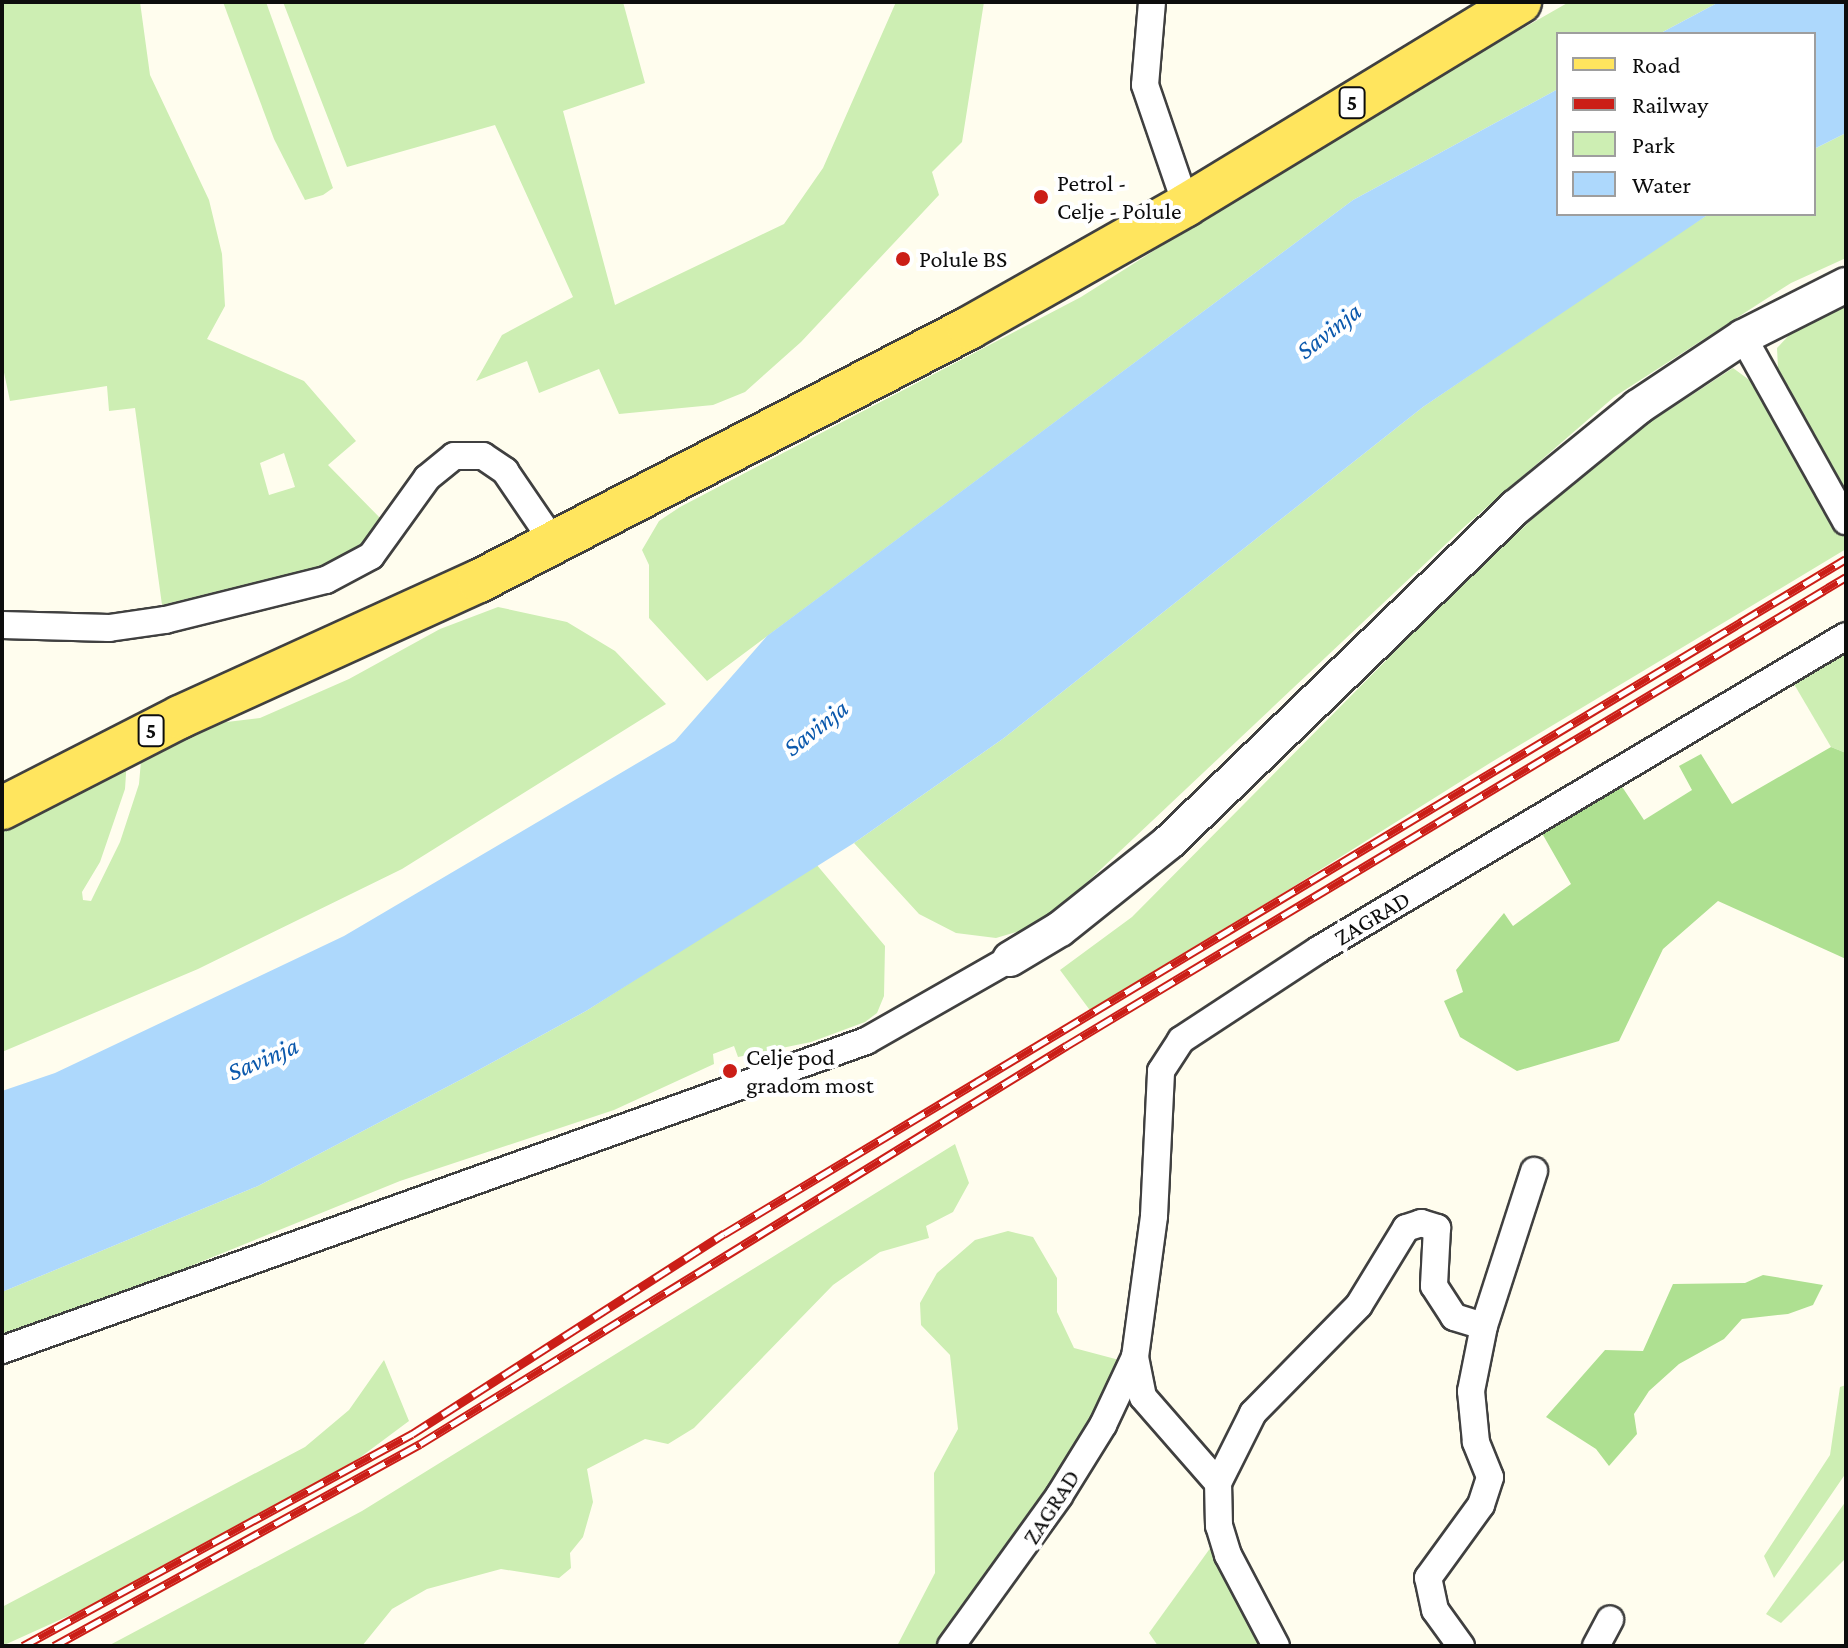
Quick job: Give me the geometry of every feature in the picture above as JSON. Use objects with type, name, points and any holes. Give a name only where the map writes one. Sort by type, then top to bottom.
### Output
[{"type":"main road","name":"5","points":[[2,808],[180,717],[479,581],[552,540],[969,328],[1186,205],[1520,2]]},
{"type":"street","points":[[1152,2],[1145,85],[1186,205]]},
{"type":"street","points":[[2,1350],[866,1041],[1010,959],[1060,929],[1169,842],[1516,507],[1638,407],[1743,337],[1846,285]]},
{"type":"street","points":[[1743,337],[1846,521]]},
{"type":"street","points":[[2,625],[109,628],[165,620],[326,580],[371,556],[427,478],[454,456],[483,456],[505,471],[552,540]]},
{"type":"street","name":"ZAGRAD","points":[[951,1646],[1059,1496],[1103,1425],[1135,1357],[1154,1216],[1161,1071],[1181,1040],[1345,934],[1846,636]]},
{"type":"street","points":[[1461,1646],[1435,1610],[1428,1578],[1481,1505],[1490,1477],[1476,1442],[1471,1391],[1484,1326],[1534,1171]]},
{"type":"street","points":[[1276,1646],[1228,1555],[1219,1526],[1218,1483],[1253,1413],[1359,1305],[1406,1228],[1421,1223],[1437,1228],[1434,1286],[1454,1317],[1484,1326]]},
{"type":"street","name":"ZAGRAD","points":[[1135,1357],[1143,1397],[1218,1483]]},
{"type":"street","points":[[1596,1646],[1610,1620]]},
{"type":"green space","points":[[2,2],[140,2],[150,75],[209,200],[222,254],[225,306],[207,339],[304,381],[356,441],[328,465],[383,521],[356,551],[320,566],[162,605],[135,408],[109,411],[107,386],[10,401],[2,363]],"holes":[[[284,453],[295,487],[269,495],[260,463]]]},
{"type":"green space","points":[[223,2],[266,2],[333,188],[323,195],[305,200],[274,139]]},
{"type":"green space","points":[[283,2],[623,2],[645,83],[563,111],[615,305],[784,224],[823,168],[896,2],[984,2],[962,142],[932,172],[939,195],[801,342],[745,392],[713,405],[619,414],[599,369],[539,393],[527,361],[476,381],[502,335],[573,297],[495,125],[347,167]]},
{"type":"green space","points":[[1569,2],[1719,2],[1663,32],[1556,32],[1556,90],[1353,200],[707,681],[649,618],[649,565],[642,550],[659,521],[680,507],[1081,297],[1333,137]]},
{"type":"green space","points":[[1846,133],[1846,258],[1791,283],[1614,397],[1464,527],[1065,903],[1020,931],[996,938],[956,933],[919,914],[854,843],[1004,738],[1423,407],[1668,240],[1706,216],[1816,216],[1816,148]]},
{"type":"green space","points":[[1846,302],[1846,494],[1778,368],[1777,348],[1791,333]]},
{"type":"green space","points":[[1733,368],[1763,390],[1846,534],[1846,549],[1490,763],[1092,1013],[1060,970],[1132,917],[1440,606],[1561,492],[1620,442]]},
{"type":"green space","points":[[498,607],[567,622],[615,651],[666,704],[402,869],[198,969],[2,1052],[2,825],[127,759],[125,789],[100,862],[82,892],[83,900],[91,901],[120,842],[139,784],[142,749],[210,724],[260,718],[349,679],[440,629]]},
{"type":"green space","points":[[1846,649],[1846,753],[1831,747],[1791,679]]},
{"type":"green space","points":[[1831,747],[1846,753],[1846,959],[1718,901],[1663,949],[1619,1041],[1517,1071],[1460,1037],[1444,1001],[1463,992],[1456,970],[1504,913],[1513,926],[1571,884],[1539,828],[1617,779],[1644,820],[1692,790],[1679,766],[1701,754],[1732,804]]},
{"type":"green space","points":[[816,864],[885,946],[884,996],[877,1013],[865,1022],[811,1042],[738,1057],[734,1046],[713,1054],[714,1064],[614,1110],[400,1181],[134,1289],[2,1334],[2,1292],[258,1186],[462,1079],[586,1011]]},
{"type":"green space","points":[[955,1144],[969,1183],[953,1212],[926,1226],[929,1238],[880,1252],[833,1285],[694,1428],[668,1444],[645,1439],[587,1469],[593,1502],[583,1537],[570,1553],[571,1568],[559,1578],[501,1569],[427,1589],[392,1609],[362,1646],[108,1646],[362,1511]]},
{"type":"green space","points":[[1008,1231],[1033,1237],[1057,1278],[1057,1312],[1074,1348],[1123,1361],[1092,1436],[944,1646],[897,1646],[935,1573],[934,1473],[958,1429],[950,1355],[921,1325],[920,1303],[937,1273],[975,1240]]},
{"type":"green space","points":[[1763,1275],[1823,1285],[1813,1305],[1788,1314],[1742,1319],[1724,1339],[1679,1364],[1649,1391],[1634,1414],[1637,1434],[1609,1466],[1596,1449],[1546,1417],[1605,1350],[1643,1351],[1673,1284],[1745,1283]]},
{"type":"green space","points":[[384,1360],[409,1421],[331,1479],[106,1599],[2,1646],[2,1607],[305,1447],[349,1410]]},
{"type":"green space","points":[[1846,1385],[1846,1473],[1774,1578],[1764,1556],[1830,1455],[1840,1387]]},
{"type":"green space","points":[[1846,1501],[1846,1558],[1781,1623],[1766,1614]]},
{"type":"green space","points":[[1211,1547],[1265,1646],[1158,1646],[1149,1633]]},
{"type":"water","points":[[1719,2],[1846,2],[1846,133],[1816,148],[1816,32],[1663,32]]},
{"type":"water","name":"Savinja","points":[[1556,90],[1556,216],[1706,216],[1423,407],[1004,738],[854,843],[586,1011],[462,1079],[258,1186],[2,1292],[2,1091],[55,1073],[344,936],[675,741],[767,636],[1353,200]]},
{"type":"railway","points":[[23,1646],[412,1434],[724,1234],[1846,559]]},
{"type":"railway","points":[[54,1646],[420,1444],[1066,1046],[1846,577]]},
{"type":"place","name":"Petrol - Celje - Polule","points":[[1041,197]]},
{"type":"place","name":"Polule BS","points":[[903,259]]},
{"type":"place","name":"Celje pod gradom most","points":[[730,1071]]}]
